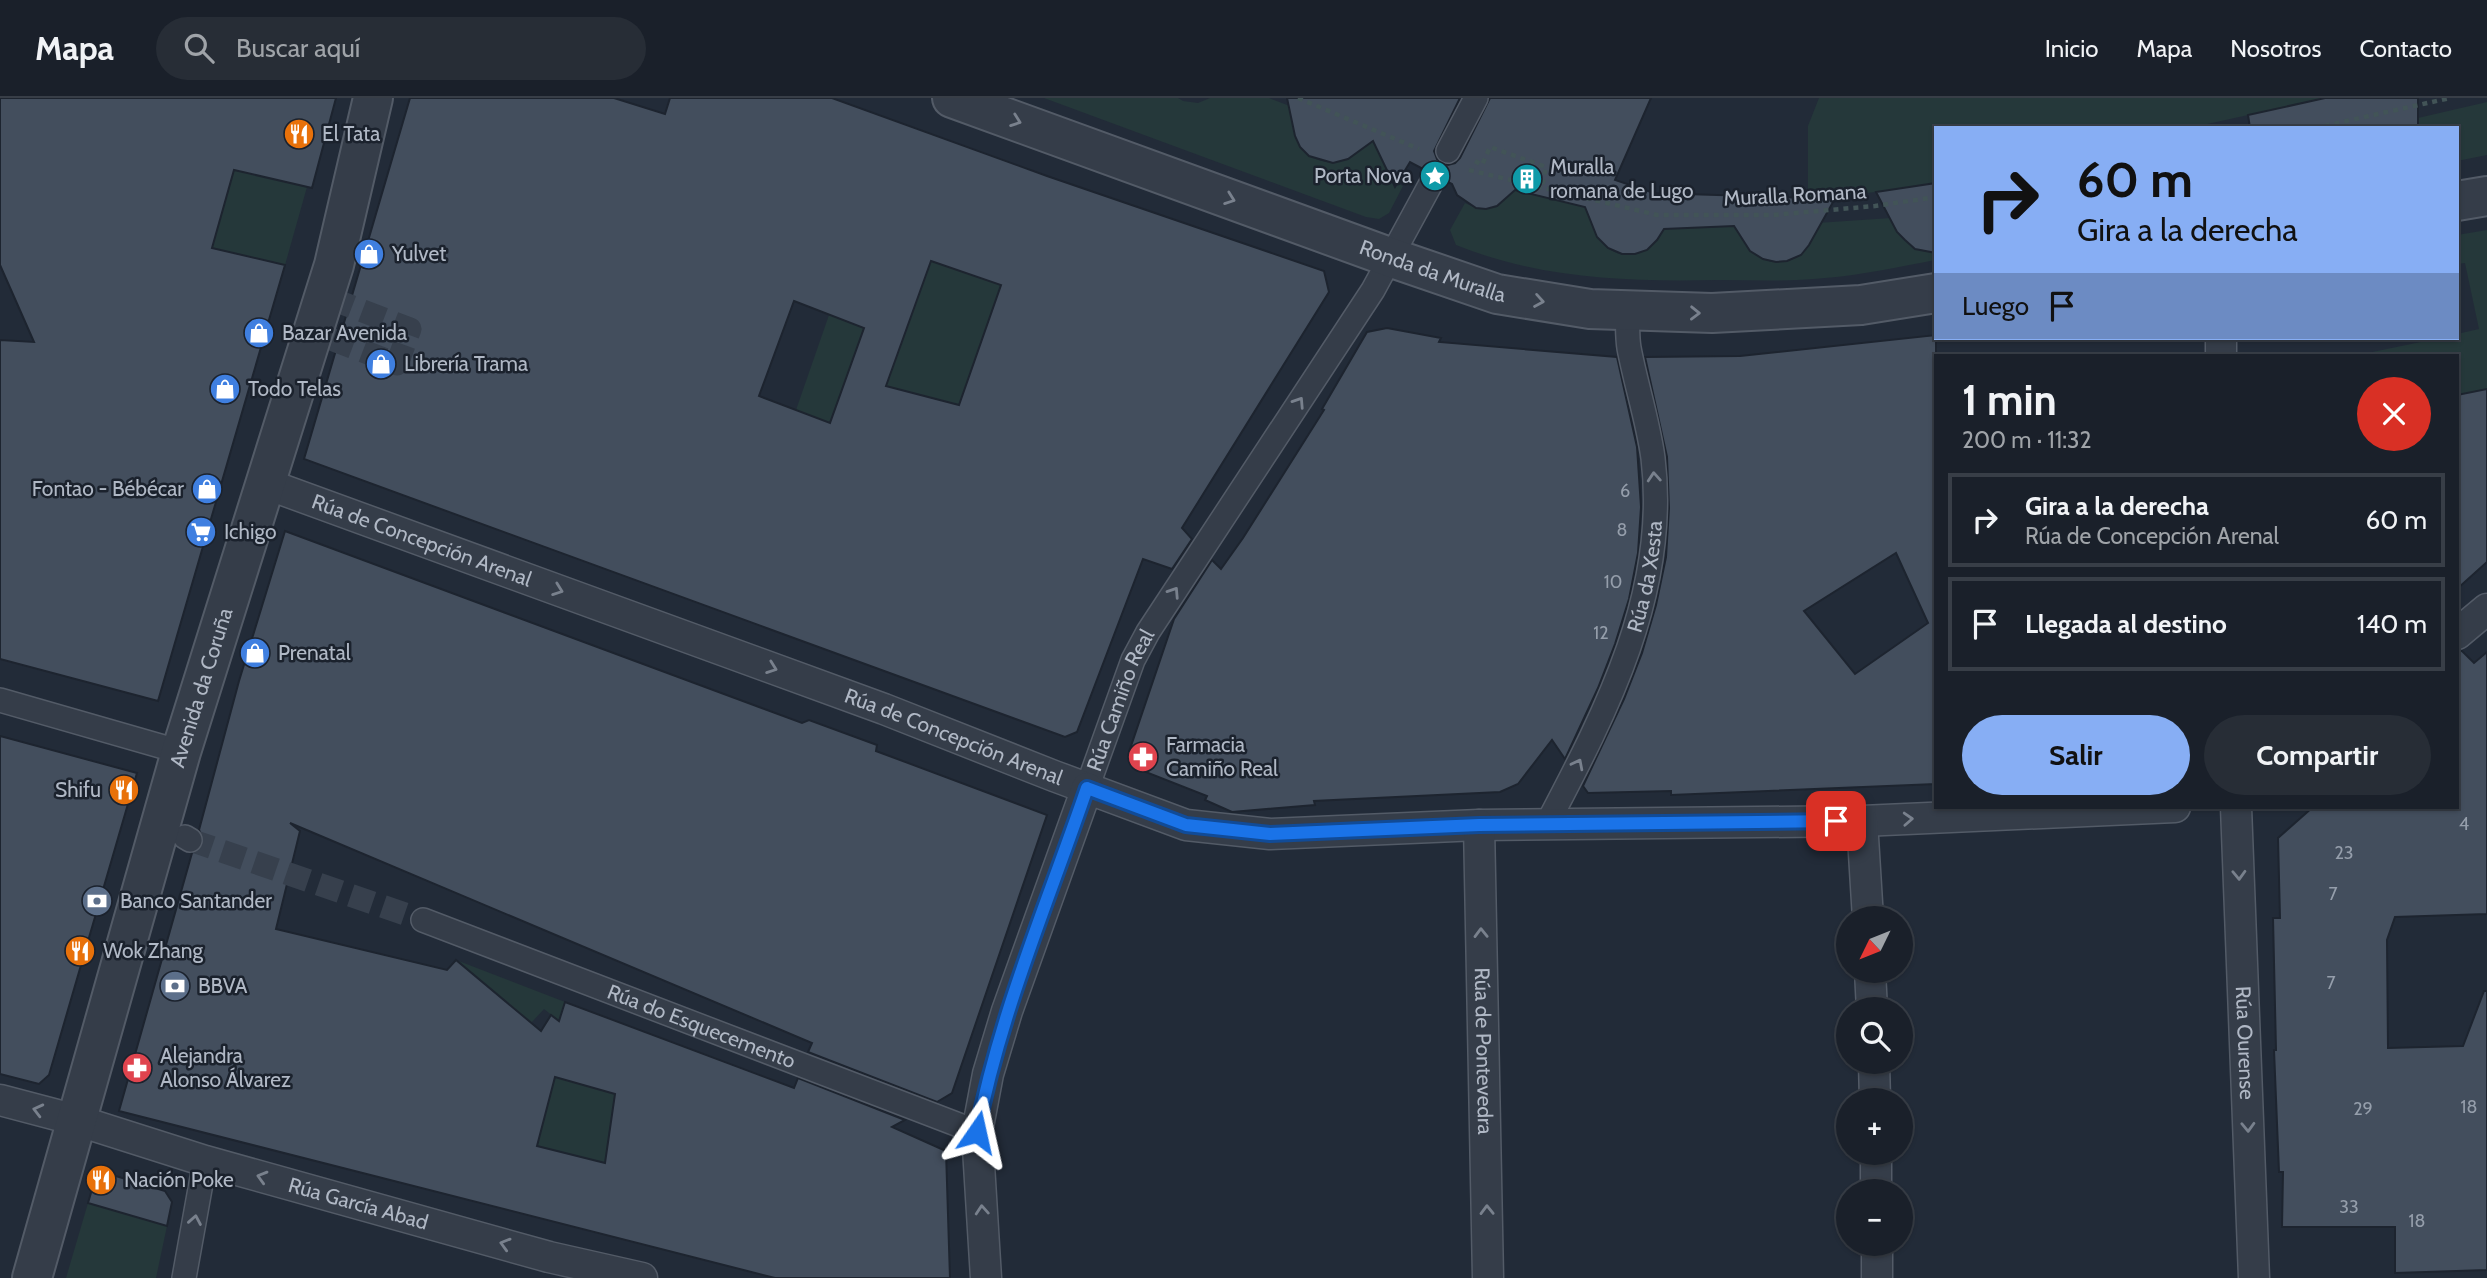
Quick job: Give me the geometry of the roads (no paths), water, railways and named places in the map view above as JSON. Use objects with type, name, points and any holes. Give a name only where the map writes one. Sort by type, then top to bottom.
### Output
[{"type":"street","name":"Avenida da Coruña","points":[[32,1278],[181,752],[334,265],[373,98]]},
{"type":"street","name":"Ronda da Muralla","points":[[952,98],[1497,294],[1590,309],[1712,313],[1861,306],[1934,293]]},
{"type":"street","points":[[1452,155],[1476,98]]},
{"type":"street","name":"Rúa Camiño Real","points":[[986,1278],[977,1132],[989,1074],[1007,1011],[1133,660],[1148,632],[1392,258],[1436,176]]},
{"type":"street","points":[[2459,201],[2487,196]]},
{"type":"street","name":"Rúa da Xesta","points":[[1547,824],[1620,674],[1648,586],[1656,510],[1653,457],[1629,346],[1627,311]]},
{"type":"street","name":"Rúa de Concepción Arenal","points":[[264,483],[871,704],[1186,825],[1270,834],[1479,825],[1862,821],[2130,809]]},
{"type":"street","points":[[2459,632],[2487,609]]},
{"type":"street","points":[[0,700],[181,752]]},
{"type":"street","name":"Rúa Ourense","points":[[2236,809],[2254,1278]]},
{"type":"street","points":[[1862,821],[1867,906]]},
{"type":"street","name":"Rúa de Pontevedra","points":[[1479,825],[1488,1278]]},
{"type":"street","name":"Rúa do Esquecemento","points":[[423,920],[977,1132]]},
{"type":"street","name":"Rúa García Abad","points":[[0,1100],[76,1120],[549,1267],[642,1278]]},
{"type":"street","points":[[184,1278],[205,1161]]},
{"type":"street","points":[[1877,1256],[1877,1278]]},
{"type":"tunnel","points":[[331,339],[397,364],[410,329],[342,303]]},
{"type":"tunnel","points":[[190,840],[411,916]]},
{"type":"place","name":"El Tata","points":[[299,134]]},
{"type":"place","name":"Porta Nova","points":[[1435,176]]},
{"type":"place","name":"Muralla romana de Lugo","points":[[1527,179]]},
{"type":"place","name":"Yulvet","points":[[369,254]]},
{"type":"place","name":"Bazar Avenida","points":[[259,333]]},
{"type":"place","name":"Librería Trama","points":[[381,364]]},
{"type":"place","name":"Todo Telas","points":[[225,389]]},
{"type":"place","name":"Fontao - Bébécar","points":[[207,489]]},
{"type":"place","name":"Ichigo","points":[[201,532]]},
{"type":"place","name":"Prenatal","points":[[255,653]]},
{"type":"place","name":"Farmacia Camiño Real","points":[[1143,757]]},
{"type":"place","name":"Shifu","points":[[124,790]]},
{"type":"place","name":"Banco Santander","points":[[97,901]]},
{"type":"place","name":"Wok Zhang","points":[[80,951]]},
{"type":"place","name":"BBVA","points":[[175,986]]},
{"type":"place","name":"Alejandra Alonso Álvarez","points":[[137,1068]]},
{"type":"place","name":"Nación Poke","points":[[101,1180]]}]
